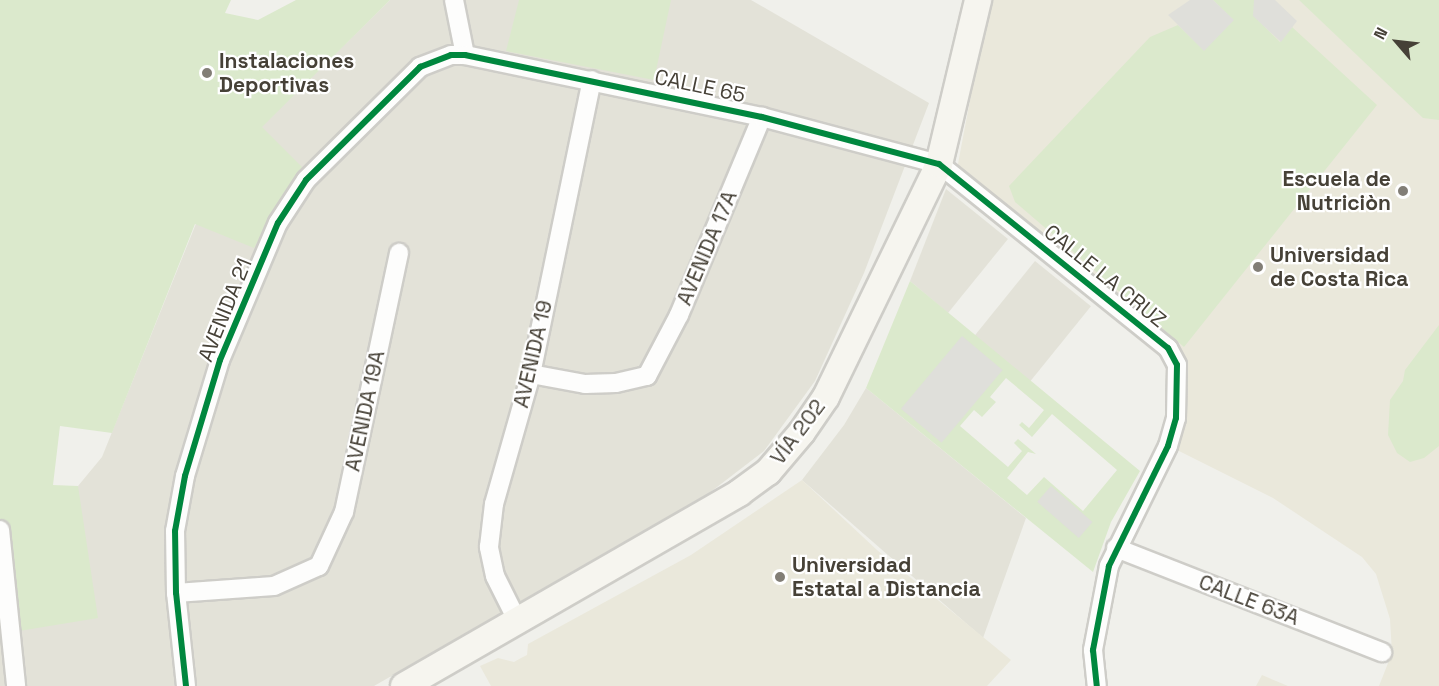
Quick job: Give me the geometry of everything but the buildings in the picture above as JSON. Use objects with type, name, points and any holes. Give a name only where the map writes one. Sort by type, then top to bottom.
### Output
[{"type":"main road","name":"VÍA 202","points":[[404,686],[683,528],[768,472],[826,397],[939,164],[977,0]]},
{"type":"street","points":[[454,0],[458,55]]},
{"type":"street","name":"CALLE 65","points":[[458,55],[592,80],[762,117],[939,164]]},
{"type":"street","name":"AVENIDA 21","points":[[186,686],[176,593],[175,531],[185,476],[220,360],[278,223],[306,180],[420,67],[458,55]]},
{"type":"street","name":"AVENIDA 19","points":[[518,622],[495,576],[489,547],[494,504],[531,374],[592,80]]},
{"type":"street","name":"AVENIDA 17A","points":[[531,374],[585,384],[616,383],[647,376],[679,315],[762,117]]},
{"type":"street","name":"CALLE LA CRUZ","points":[[939,164],[1168,348],[1177,365],[1176,410],[1168,446],[1116,548],[1095,640],[1097,686]]},
{"type":"street","name":"AVENIDA 19A","points":[[176,593],[274,586],[319,566],[344,512],[399,253]]},
{"type":"street","points":[[0,530],[16,686]]},
{"type":"street","name":"CALLE 63A","points":[[1116,548],[1383,652]]},
{"type":"shaded area","points":[[390,0],[751,0],[929,103],[864,273],[815,381],[764,451],[704,497],[374,686],[0,686],[0,499],[78,486],[102,457],[218,169]]},
{"type":"shaded area","name":"Universidad de Costa Rica","points":[[989,0],[1439,0],[1439,686],[1379,686],[1392,653],[1390,619],[1376,574],[1362,557],[1273,498],[1173,448],[1182,362],[957,169]]},
{"type":"shaded area","points":[[1190,0],[1213,0],[1234,20],[1204,51],[1168,15]]},
{"type":"shaded area","points":[[1254,0],[1275,0],[1297,21],[1281,42],[1253,16]]},
{"type":"shaded area","points":[[946,189],[1008,239],[948,313],[910,281]]},
{"type":"shaded area","points":[[1035,261],[1091,306],[1030,382],[974,336]]},
{"type":"shaded area","points":[[962,336],[1003,370],[942,443],[901,409]]},
{"type":"shaded area","points":[[866,388],[1026,518],[983,638],[802,480],[844,425]]},
{"type":"shaded area","name":"Universidad Estatal a Distancia","points":[[802,480],[877,550],[1011,660],[987,686],[491,686],[480,666],[498,658],[514,662],[527,655],[528,644],[691,555]]},
{"type":"shaded area","points":[[1051,486],[1093,522],[1079,538],[1037,502]]},
{"type":"shaded area","points":[[1262,675],[1288,686],[1256,686]]},
{"type":"green space","points":[[0,0],[231,0],[225,13],[258,20],[296,0],[390,0],[262,127],[304,169],[277,205],[254,248],[195,224],[112,433],[60,426],[53,485],[78,486],[98,618],[13,632],[0,518]]},
{"type":"green space","points":[[519,0],[671,0],[654,80],[506,51]]},
{"type":"green space","points":[[1213,0],[1254,0],[1254,16],[1280,42],[1292,27],[1377,105],[1184,347],[1015,202],[1009,186],[1150,37],[1178,25],[1204,50],[1233,20]]},
{"type":"green space","points":[[1299,0],[1439,0],[1439,120],[1423,118]]},
{"type":"green space","points":[[910,281],[1140,471],[1111,522],[1093,572],[866,388]],"holes":[[[1006,378],[1044,410],[1029,428],[1022,422],[1019,425],[1032,437],[1052,414],[1117,470],[1083,511],[1044,477],[1027,495],[1007,478],[1028,452],[1036,454],[1018,439],[1014,443],[1022,451],[1008,467],[960,426],[974,410],[982,417],[996,402],[990,397]]]},
{"type":"green space","points":[[1439,325],[1439,446],[1424,458],[1410,462],[1397,453],[1388,435],[1390,400],[1403,381],[1405,370]]},
{"type":"cycle path","points":[[186,686],[176,593],[175,531],[185,476],[220,360],[278,223],[306,180],[420,67],[451,55],[465,55],[762,117],[939,164],[1168,348],[1177,365],[1176,418],[1168,446],[1109,566],[1093,650],[1097,686]]},
{"type":"place","name":"Instalaciones Deportivas","points":[[207,73]]},
{"type":"place","name":"Escuela de Nutriciòn","points":[[1403,191]]},
{"type":"place","name":"Universidad de Costa Rica","points":[[1258,267]]},
{"type":"place","name":"Universidad Estatal a Distancia","points":[[780,577]]}]
